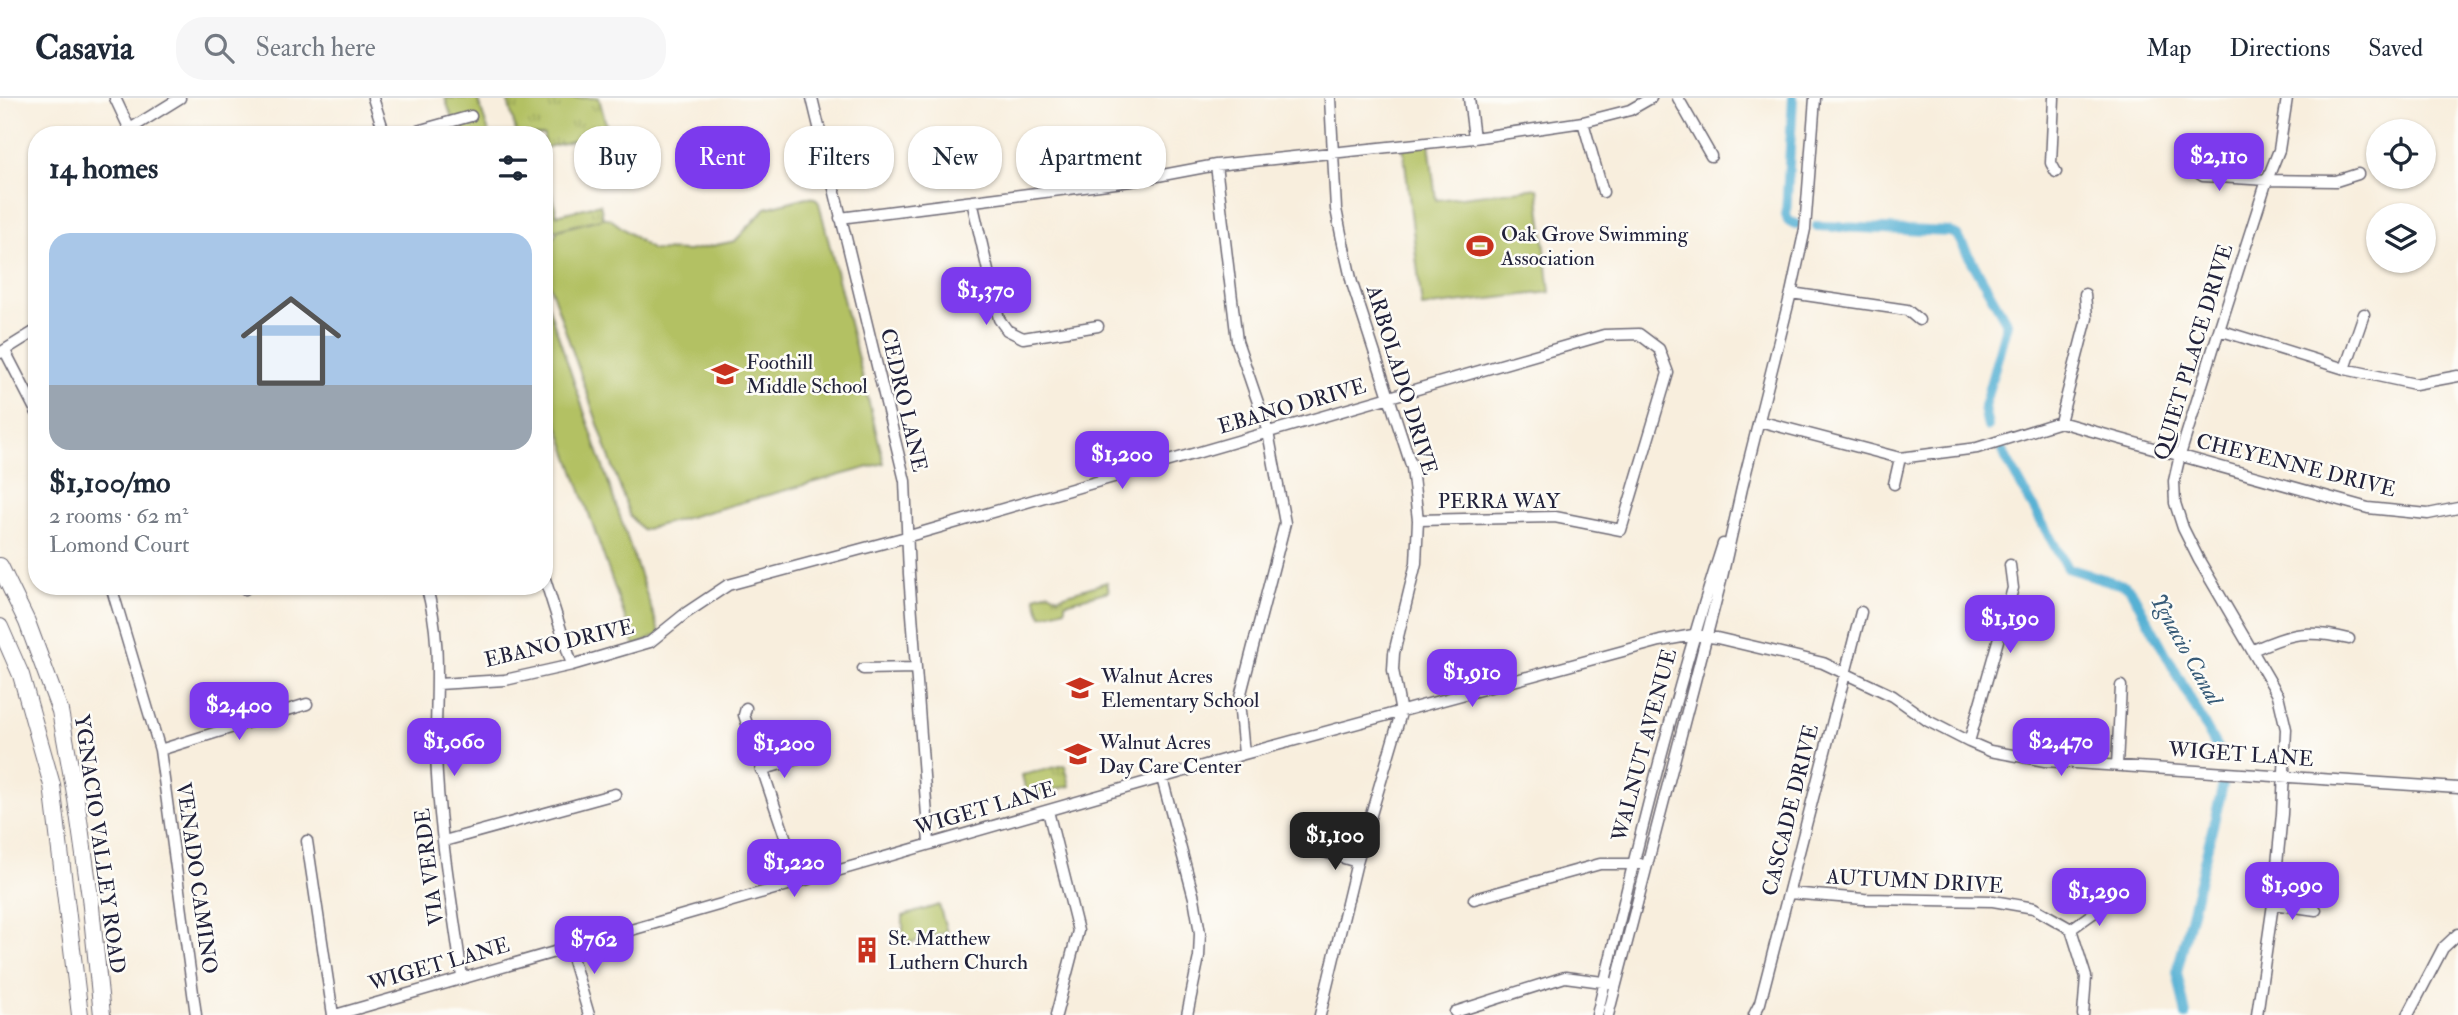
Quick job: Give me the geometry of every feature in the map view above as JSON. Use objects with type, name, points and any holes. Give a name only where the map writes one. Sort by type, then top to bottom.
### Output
[{"type":"highway","name":"YGNACIO VALLEY ROAD","points":[[0,566],[27,622],[60,711],[90,897],[102,1015]]},
{"type":"highway","name":"YGNACIO VALLEY ROAD","points":[[0,627],[21,675],[38,729],[51,785],[80,1015]]},
{"type":"street","points":[[115,98],[128,126]]},
{"type":"street","points":[[140,126],[180,98]]},
{"type":"street","points":[[373,98],[382,126]]},
{"type":"street","name":"CEDRO LANE","points":[[812,98],[905,481],[906,537],[929,843]]},
{"type":"street","name":"ARBOLADO DRIVE","points":[[1330,98],[1336,209],[1342,239],[1352,283],[1412,468],[1418,520],[1416,563],[1394,653],[1393,670],[1401,713]]},
{"type":"street","points":[[1469,98],[1474,138]]},
{"type":"street","points":[[839,218],[1131,181],[1216,165],[1474,138],[1583,122],[1630,110],[1651,98]]},
{"type":"street","points":[[1678,98],[1711,156]]},
{"type":"street","name":"WALNUT AVENUE","points":[[1597,1015],[1610,983],[1646,866],[1791,293],[1805,229],[1815,98]]},
{"type":"street","points":[[2054,98],[2051,163],[2056,172]]},
{"type":"street","name":"QUIET PLACE DRIVE","points":[[2257,1015],[2273,904],[2287,737],[2278,695],[2183,528],[2175,503],[2174,481],[2219,330],[2279,150],[2287,98]]},
{"type":"street","points":[[435,126],[471,116]]},
{"type":"street","points":[[1583,122],[1603,192]]},
{"type":"street","points":[[2184,164],[2203,176],[2267,180],[2336,181],[2358,174]]},
{"type":"street","points":[[1216,165],[1237,341],[1268,432],[1285,523],[1240,701],[1244,754]]},
{"type":"street","points":[[972,201],[999,319],[1007,330],[1023,338],[1098,326]]},
{"type":"street","points":[[1791,293],[1907,310],[1919,320]]},
{"type":"street","points":[[1759,421],[1900,457],[1977,448],[2060,422],[2087,318],[2085,294]]},
{"type":"street","points":[[2345,369],[2364,314]]},
{"type":"street","points":[[2219,330],[2345,369],[2415,384],[2458,376]]},
{"type":"street","name":"EBANO DRIVE","points":[[438,684],[505,680],[572,665],[650,642],[686,613],[728,585],[906,537],[1604,335],[1639,334],[1658,349],[1668,373],[1621,530]]},
{"type":"street","points":[[28,336],[3,352],[28,397]]},
{"type":"street","name":"CHEYENNE DRIVE","points":[[2060,422],[2368,508],[2428,514],[2458,508]]},
{"type":"street","points":[[1894,484],[1900,457]]},
{"type":"street","name":"WALNUT AVENUE","points":[[1608,1015],[1610,983],[1633,862],[1693,635],[1742,488]]},
{"type":"street","name":"PERRA WAY","points":[[1418,520],[1555,517],[1621,530]]},
{"type":"street","points":[[1969,742],[2013,588],[2010,565]]},
{"type":"street","name":"VENADO CAMINO","points":[[114,595],[160,750],[196,1015]]},
{"type":"street","name":"VIA VERDE","points":[[429,595],[433,611],[438,684],[436,752],[444,841],[463,977]]},
{"type":"street","points":[[550,595],[572,665]]},
{"type":"street","name":"CASCADE DRIVE","points":[[1754,1015],[1760,1003],[1861,612]]},
{"type":"street","points":[[2253,650],[2283,637],[2306,633],[2324,633],[2349,639]]},
{"type":"street","name":"WIGET LANE","points":[[334,1015],[1244,754],[1660,640],[1693,635],[1823,663],[1893,696],[1928,721],[1969,742],[2015,757],[2458,788]]},
{"type":"street","points":[[863,669],[916,668]]},
{"type":"street","points":[[2117,765],[2120,686]]},
{"type":"street","points":[[160,750],[307,705]]},
{"type":"street","points":[[746,708],[744,715],[761,770],[800,881]]},
{"type":"street","points":[[1320,1015],[1357,862],[1401,713]]},
{"type":"street","points":[[761,770],[798,759]]},
{"type":"street","points":[[1162,778],[1194,898],[1200,933],[1199,957],[1187,1015]]},
{"type":"street","points":[[444,841],[615,794]]},
{"type":"street","points":[[1048,811],[1078,931],[1056,1015]]},
{"type":"street","points":[[307,841],[334,1015]]},
{"type":"street","points":[[1321,851],[1357,862]]},
{"type":"street","points":[[1474,899],[1600,863],[1633,862],[1646,866]]},
{"type":"street","name":"AUTUMN DRIVE","points":[[1789,893],[1864,899],[1993,901],[2034,908],[2071,929]]},
{"type":"street","points":[[2083,1015],[2087,977],[2071,929],[2109,902]]},
{"type":"street","points":[[2273,904],[2316,910]]},
{"type":"street","points":[[2408,1015],[2443,948],[2458,934]]},
{"type":"street","points":[[569,947],[589,1015]]},
{"type":"street","points":[[1455,1012],[1565,977],[1610,983]]},
{"type":"green space","points":[[445,98],[477,98],[487,126],[455,126]]},
{"type":"green space","points":[[507,98],[599,98],[606,126],[574,126],[574,140],[553,146],[553,126],[515,126]]},
{"type":"green space","name":"Oak Grove Swimming Association","points":[[1429,142],[1436,200],[1538,188],[1550,292],[1422,307],[1403,145]]},
{"type":"green space","name":"Foothill Middle School","points":[[807,197],[815,198],[819,203],[884,463],[642,530],[630,516],[553,295],[553,238],[558,230],[609,218],[652,250],[688,251],[735,241],[766,208]]},
{"type":"green space","points":[[553,200],[557,215],[600,204],[603,218],[553,231]]},
{"type":"green space","points":[[553,320],[660,634],[635,646],[553,411]]},
{"type":"green space","points":[[1107,582],[1109,591],[1065,603],[1065,609],[1041,616],[1035,596],[1049,592],[1058,597]]},
{"type":"green space","points":[[1065,765],[1070,786],[1027,796],[1022,775]]},
{"type":"green space","points":[[939,905],[947,932],[910,943],[903,935],[903,916]]},
{"type":"waterway","name":"Ygnacio Canal","points":[[1793,98],[1786,214],[1788,221],[1796,224]]},
{"type":"waterway","name":"Ygnacio Canal","points":[[1817,226],[1950,232],[1957,235],[2007,323],[1984,407],[1988,427]]},
{"type":"waterway","name":"Ygnacio Canal","points":[[2002,451],[2067,568],[2126,586],[2131,590],[2222,757]]},
{"type":"waterway","name":"Ygnacio Canal","points":[[2186,1015],[2177,972],[2223,785]]},
{"type":"place","name":"Oak Grove Swimming Association","points":[[1480,246]]},
{"type":"place","name":"Foothill Middle School","points":[[725,374]]},
{"type":"place","name":"Walnut Acres Elementary School","points":[[1080,688]]},
{"type":"place","name":"Walnut Acres Day Care Center","points":[[1078,754]]},
{"type":"place","name":"St. Matthew Luthern Church","points":[[867,950]]}]
